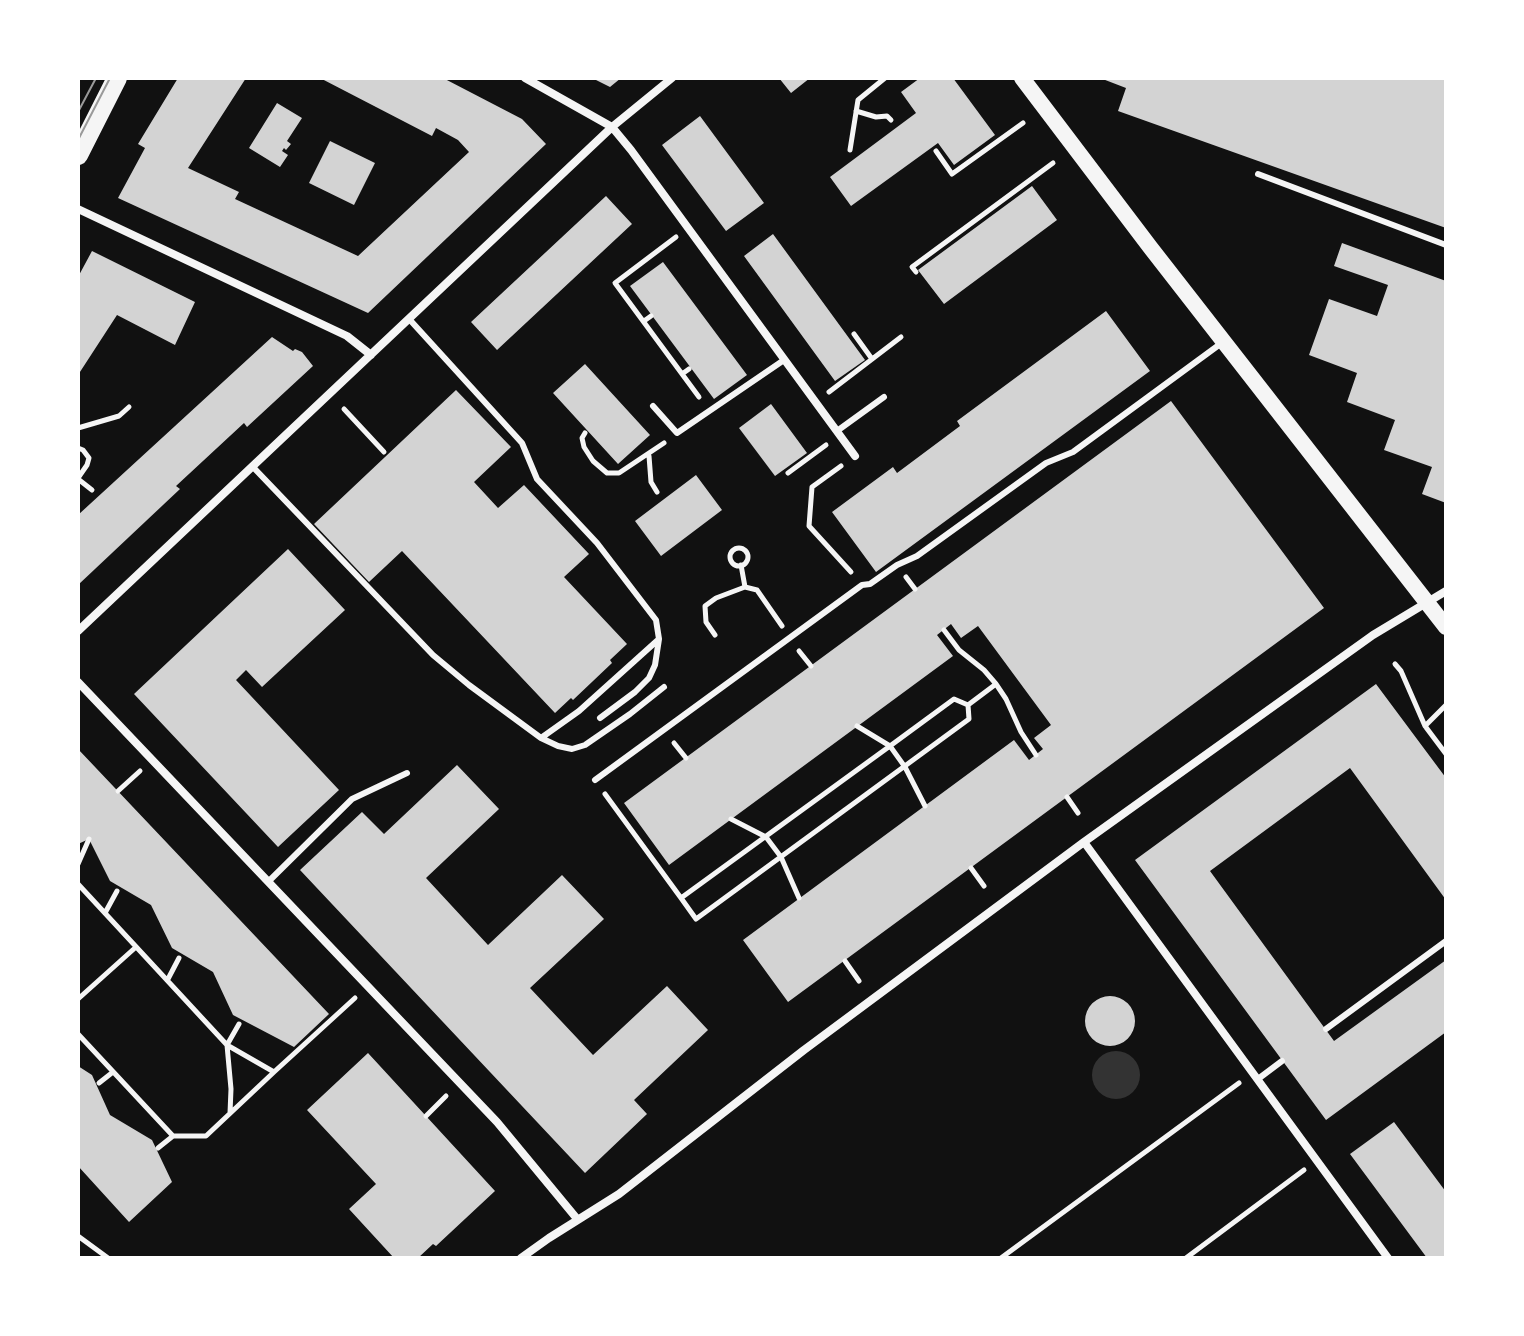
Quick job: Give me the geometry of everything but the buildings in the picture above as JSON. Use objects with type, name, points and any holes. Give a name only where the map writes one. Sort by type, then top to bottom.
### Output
[{"type":"main road","points":[[78,155],[117,78]]},
{"type":"main road","points":[[1022,78],[1446,627]]},
{"type":"street","points":[[525,78],[612,127],[855,456]]},
{"type":"street","points":[[78,631],[612,127],[672,78]]},
{"type":"street","points":[[78,209],[347,336],[371,355]]},
{"type":"street","points":[[521,1258],[619,1194],[804,1050],[1084,842],[1373,635],[1446,591]]},
{"type":"street","points":[[78,682],[497,1122],[578,1220]]},
{"type":"street","points":[[1084,842],[1388,1258]]},
{"type":"lane","points":[[1258,174],[1446,245]]},
{"type":"lane","points":[[410,320],[522,443],[537,479],[597,543],[656,620],[659,639],[655,665],[649,678],[600,718]]},
{"type":"lane","points":[[595,780],[862,585],[870,584],[897,565],[917,556],[1046,463],[1073,452],[1224,342]]},
{"type":"lane","points":[[653,406],[677,433],[784,360]]},
{"type":"lane","points":[[837,431],[884,397]]},
{"type":"lane","points":[[252,466],[433,655],[541,738],[572,749],[585,745],[664,687]]},
{"type":"lane","points":[[541,738],[579,711],[659,639]]},
{"type":"lane","points":[[268,882],[352,799],[407,773]]},
{"type":"lane","points":[[1326,1029],[1446,941]]},
{"type":"lane","points":[[1258,1079],[1282,1061]]},
{"type":"path","points":[[850,150],[858,100],[885,78]]},
{"type":"path","points":[[856,111],[876,117],[887,116],[891,120]]},
{"type":"path","points":[[936,151],[952,174],[1023,123]]},
{"type":"path","points":[[916,272],[912,267],[1053,163]]},
{"type":"path","points":[[679,236],[615,283],[701,400]]},
{"type":"path","points":[[644,321],[651,316]]},
{"type":"path","points":[[854,334],[872,359]]},
{"type":"path","points":[[826,394],[901,337]]},
{"type":"path","points":[[682,374],[689,369]]},
{"type":"path","points":[[78,428],[119,416],[129,407]]},
{"type":"path","points":[[344,409],[384,452]]},
{"type":"path","points":[[585,433],[582,438],[584,447],[593,461],[607,473],[619,473],[658,448]]},
{"type":"path","points":[[788,473],[831,441]]},
{"type":"path","points":[[78,448],[89,458],[78,478],[92,490]]},
{"type":"path","points":[[649,455],[651,482],[657,492]]},
{"type":"path","points":[[846,462],[812,487],[809,526],[862,585]]},
{"type":"path","points":[[741,565],[745,587]]},
{"type":"path","points":[[715,635],[706,622],[705,606],[716,598],[745,587],[757,590],[790,638]]},
{"type":"path","points":[[944,630],[959,650],[996,684],[1036,755]]},
{"type":"path","points":[[1395,664],[1425,726],[1446,754]]},
{"type":"path","points":[[968,705],[996,684]]},
{"type":"path","points":[[681,898],[954,699],[968,705]]},
{"type":"path","points":[[595,780],[696,919],[969,719],[968,705]]},
{"type":"path","points":[[1425,726],[1446,705]]},
{"type":"path","points":[[857,726],[890,746],[925,806]]},
{"type":"path","points":[[118,791],[140,771]]},
{"type":"path","points":[[1067,797],[1078,813]]},
{"type":"path","points":[[731,819],[766,837],[781,857],[799,898]]},
{"type":"path","points":[[78,864],[89,839]]},
{"type":"path","points":[[971,868],[984,886]]},
{"type":"path","points":[[78,884],[227,1045],[274,1072]]},
{"type":"path","points":[[105,913],[117,891]]},
{"type":"path","points":[[78,999],[136,947]]},
{"type":"path","points":[[168,979],[179,958]]},
{"type":"path","points":[[845,961],[859,981]]},
{"type":"path","points":[[158,1148],[173,1136],[206,1136],[355,998]]},
{"type":"path","points":[[230,1114],[227,1045],[239,1024]]},
{"type":"path","points":[[78,1034],[173,1136]]},
{"type":"path","points":[[99,1083],[113,1072]]},
{"type":"path","points":[[1001,1258],[1240,1083]]},
{"type":"path","points":[[426,1116],[446,1096]]},
{"type":"path","points":[[1186,1258],[1304,1170]]},
{"type":"path","points":[[78,1236],[108,1258]]},
{"type":"shaded area","points":[[1116,1051],[1133,1058],[1140,1075],[1133,1092],[1116,1099],[1099,1092],[1092,1075],[1099,1058]]},
{"type":"tram line","points":[[78,112],[96,78]]},
{"type":"tram line","points":[[78,140],[110,78]]}]
